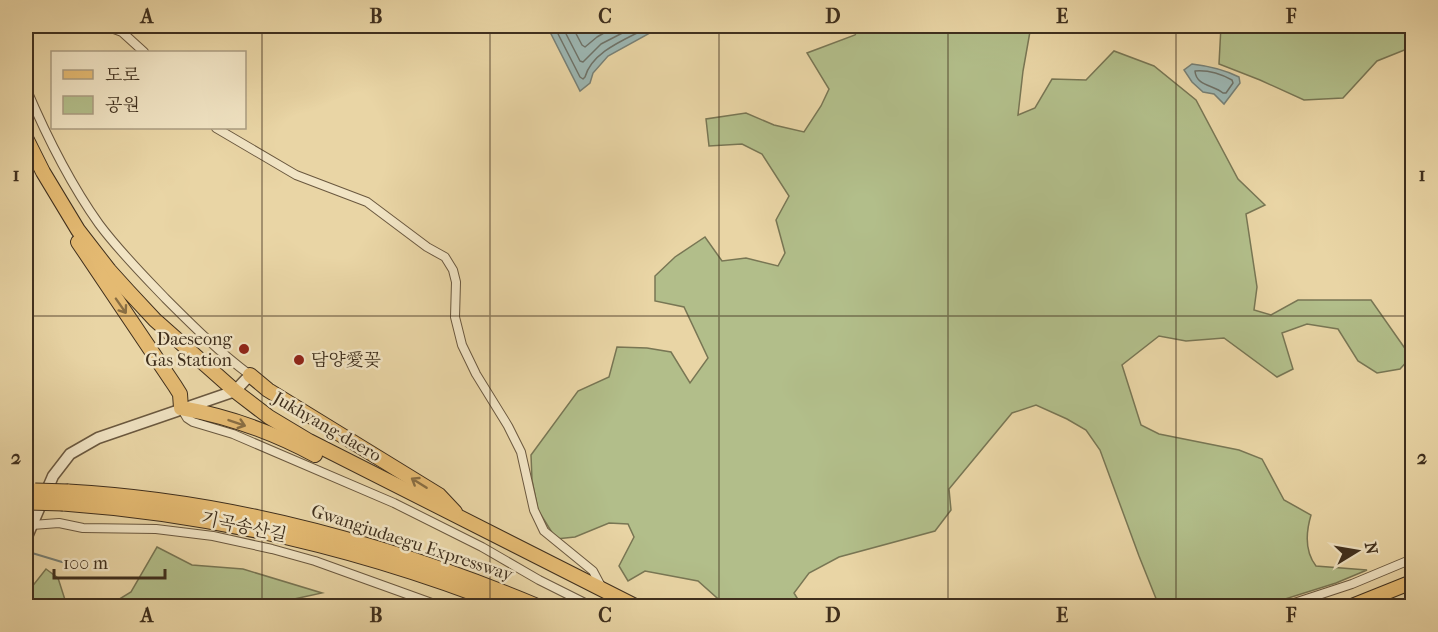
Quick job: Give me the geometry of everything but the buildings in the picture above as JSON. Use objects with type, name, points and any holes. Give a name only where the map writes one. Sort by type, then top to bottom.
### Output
[{"type":"highway","name":"Gwangjudaegu Expressway","points":[[28,497],[66,498],[110,495],[245,514],[365,545],[536,606]]},
{"type":"highway","name":"Gwangjudaegu Expressway","points":[[66,498],[176,514],[301,538],[361,555],[508,606]]},
{"type":"main road","name":"Jukhyang-daero","points":[[26,138],[78,230],[109,270],[155,320],[235,391],[269,417],[309,441],[635,606]]},
{"type":"main road","points":[[60,201],[71,230],[87,258],[180,394],[181,408],[206,413],[274,436],[379,486],[407,492]]},
{"type":"main road","points":[[250,375],[268,390],[439,495],[463,520]]},
{"type":"main road","points":[[1352,606],[1413,582]]},
{"type":"street","points":[[106,26],[122,32],[143,51]]},
{"type":"street","points":[[26,88],[40,122],[74,184],[100,225],[135,268],[191,325],[223,355],[250,375],[235,391],[98,438],[70,454],[53,476],[26,539]]},
{"type":"street","points":[[218,129],[296,175],[367,202],[427,247],[445,257],[453,270],[456,282],[455,318],[462,345],[521,452],[534,510],[544,531],[593,571],[603,591]]},
{"type":"street","points":[[181,408],[187,418],[193,422],[243,438],[394,503],[591,606]]},
{"type":"street","name":"기곡송산길","points":[[32,525],[59,523],[82,528],[156,529],[213,536],[315,561],[440,606]]},
{"type":"street","points":[[1285,606],[1352,584],[1413,559]]},
{"type":"street","points":[[1405,606],[1413,604]]},
{"type":"green space","points":[[860,26],[1031,26],[1018,115],[1035,108],[1052,79],[1086,80],[1114,51],[1154,66],[1196,100],[1238,179],[1265,205],[1246,214],[1257,287],[1254,310],[1271,315],[1298,300],[1371,300],[1411,357],[1400,369],[1377,373],[1358,361],[1338,329],[1307,324],[1282,333],[1293,369],[1277,377],[1224,338],[1186,341],[1159,336],[1122,365],[1141,425],[1159,434],[1239,450],[1262,459],[1284,500],[1311,515],[1308,542],[1310,555],[1316,566],[1367,570],[1336,583],[1263,606],[1159,606],[1100,450],[1086,430],[1036,405],[1012,413],[949,489],[951,510],[935,531],[839,557],[809,573],[794,593],[802,606],[725,605],[698,581],[645,571],[628,581],[619,566],[634,537],[628,524],[609,523],[575,537],[556,539],[538,510],[532,480],[531,455],[578,391],[609,377],[617,347],[671,352],[690,383],[708,358],[684,307],[655,301],[655,276],[675,257],[705,237],[722,261],[746,258],[778,266],[785,253],[776,220],[789,196],[762,154],[742,144],[709,146],[706,119],[746,113],[774,125],[804,132],[829,89],[807,53],[855,35]]},
{"type":"green space","points":[[1221,26],[1412,26],[1412,47],[1377,61],[1343,98],[1304,100],[1219,64]]},
{"type":"green space","points":[[157,547],[192,565],[243,569],[322,593],[285,601],[277,606],[108,606],[131,592]]},
{"type":"green space","points":[[46,569],[58,578],[67,606],[26,606],[27,593]]},
{"type":"water","points":[[547,26],[655,26],[650,33],[608,56],[593,73],[590,83],[580,91]]},
{"type":"water","points":[[1192,64],[1227,72],[1239,77],[1240,83],[1224,104],[1214,94],[1203,92],[1192,82],[1184,70]]},
{"type":"waterway","points":[[32,553],[62,562]]},
{"type":"place","name":"Daeseong Gas Station","points":[[244,349]]},
{"type":"place","name":"담양愛꽂","points":[[299,360]]}]
